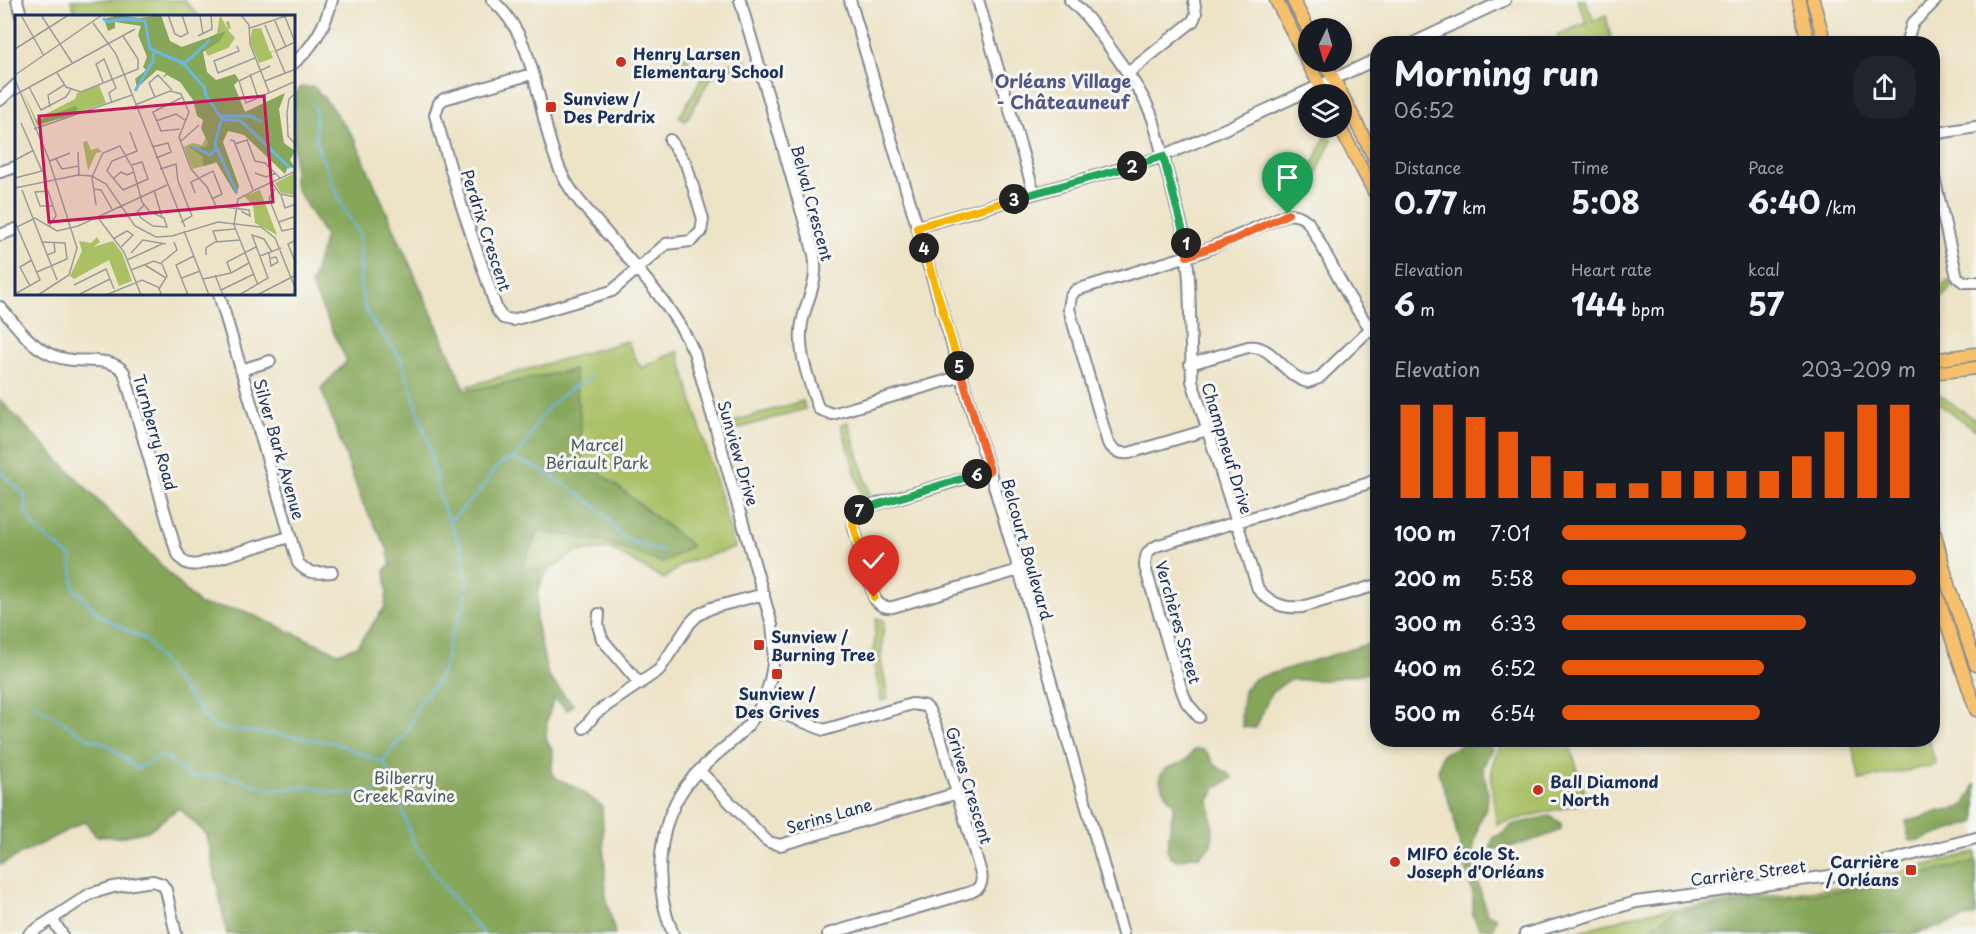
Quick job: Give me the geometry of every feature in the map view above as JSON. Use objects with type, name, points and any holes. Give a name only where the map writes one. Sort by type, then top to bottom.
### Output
[{"type":"main road","points":[[1276,0],[1319,84]]},
{"type":"main road","points":[[1293,0],[1302,18]]},
{"type":"main road","points":[[1799,0],[1806,36]]},
{"type":"main road","points":[[1813,0],[1823,36]]},
{"type":"main road","points":[[1330,72],[1370,149]]},
{"type":"main road","points":[[1345,138],[1370,184]]},
{"type":"main road","points":[[1940,365],[1976,354]]},
{"type":"main road","points":[[1940,366],[1976,368]]},
{"type":"main road","points":[[1940,554],[1949,588],[1976,665]]},
{"type":"main road","points":[[1940,604],[1976,710]]},
{"type":"street","points":[[17,0],[21,15]]},
{"type":"street","points":[[296,61],[307,50],[320,30],[332,0]]},
{"type":"street","name":"Sunview Drive","points":[[492,0],[502,8],[524,46],[556,159],[564,178],[579,200],[673,314],[694,352],[772,625],[774,656],[771,675],[761,705],[742,731],[692,778],[674,806],[668,824],[661,853],[660,882],[674,934]]},
{"type":"street","name":"Belval Crescent","points":[[740,0],[814,254],[816,278],[802,323],[801,343],[805,366],[819,410],[832,414],[962,376]]},
{"type":"street","name":"Belcourt Boulevard","points":[[850,0],[1019,570],[1123,934]]},
{"type":"street","points":[[978,0],[1034,193]]},
{"type":"street","name":"Champneuf Drive","points":[[1070,0],[1091,21],[1147,102],[1181,221],[1187,256],[1190,364],[1196,397],[1258,589],[1272,602],[1282,606],[1302,607],[1370,587]]},
{"type":"street","points":[[1128,73],[1193,21],[1196,14],[1194,0]]},
{"type":"street","points":[[1428,36],[1505,0]]},
{"type":"street","points":[[1908,36],[1912,24],[1936,0]]},
{"type":"street","points":[[1329,84],[1334,79],[1370,62]]},
{"type":"street","name":"Perdrix Crescent","points":[[532,74],[444,99],[436,109],[435,115],[461,204],[499,315],[513,320],[606,294],[637,270]]},
{"type":"street","points":[[0,100],[15,86]]},
{"type":"street","points":[[917,227],[1163,156],[1298,100]]},
{"type":"street","points":[[1940,133],[1976,127]]},
{"type":"street","points":[[637,270],[666,244],[690,240],[703,226],[703,219],[686,164],[670,140]]},
{"type":"street","points":[[0,172],[15,167]]},
{"type":"street","points":[[1940,203],[1957,277],[1964,282],[1976,282]]},
{"type":"street","points":[[1206,430],[1130,453],[1118,452],[1112,448],[1108,443],[1069,309],[1071,296],[1076,290],[1233,240],[1288,214],[1303,217],[1312,229],[1336,276],[1370,327]]},
{"type":"street","points":[[0,235],[15,229]]},
{"type":"street","name":"Silver Bark Avenue","points":[[220,296],[298,563],[305,570],[315,573],[332,572]]},
{"type":"street","name":"Turnberry Road","points":[[0,307],[29,339],[44,351],[66,359],[112,363],[121,368],[126,376],[179,557],[190,565],[194,565],[226,556]]},
{"type":"street","points":[[1190,364],[1248,347],[1257,347],[1269,353],[1293,377],[1308,382],[1319,378],[1370,336]]},
{"type":"street","name":"Silver Bark Avenue","points":[[242,370],[270,361]]},
{"type":"street","points":[[990,471],[870,506],[856,513],[853,524],[874,597],[877,603],[892,607],[1019,570]]},
{"type":"street","name":"Verchères Street","points":[[1199,717],[1187,703],[1182,691],[1145,567],[1145,557],[1151,548],[1370,482]]},
{"type":"street","name":"Silver Bark Avenue","points":[[226,556],[289,537]]},
{"type":"street","points":[[584,728],[596,713],[660,670],[690,623],[698,615],[711,608],[764,594]]},
{"type":"street","points":[[599,614],[598,625],[602,639],[640,684]]},
{"type":"street","name":"Grives Crescent","points":[[761,705],[824,729],[912,704],[925,706],[932,715],[940,736],[958,793],[981,873],[981,885],[977,890],[828,934]]},
{"type":"street","name":"Serins Lane","points":[[700,771],[765,838],[780,845],[958,793]]},
{"type":"street","name":"Carrière Street","points":[[1524,934],[1636,902],[1830,876],[1976,838]]},
{"type":"street","points":[[29,934],[90,894],[124,884],[153,880],[162,884],[166,890],[176,934]]},
{"type":"street","points":[[52,919],[62,934]]},
{"type":"green space","points":[[71,0],[184,0],[198,15],[76,15]]},
{"type":"green space","points":[[1577,0],[1585,0],[1594,21],[1606,16],[1610,36],[1558,36],[1558,34],[1587,23]]},
{"type":"green space","points":[[681,55],[689,63],[681,71],[673,63]]},
{"type":"green space","points":[[745,59],[747,66],[711,77],[686,121],[679,118],[704,74],[710,73],[709,70]]},
{"type":"green space","name":"Bilberry Creek Ravine","points":[[301,87],[314,87],[354,138],[466,391],[574,370],[580,415],[582,458],[692,546],[662,563],[602,541],[538,531],[523,565],[540,570],[536,622],[548,676],[573,705],[567,710],[554,698],[547,720],[546,738],[553,752],[552,773],[602,806],[606,896],[615,934],[227,934],[207,835],[179,808],[148,831],[120,837],[96,836],[85,821],[0,865],[0,400],[200,605],[242,610],[338,653],[357,646],[385,607],[387,591],[385,569],[391,565],[387,548],[362,502],[321,388],[347,361],[311,285],[325,236],[296,188],[296,93]]},
{"type":"green space","points":[[1324,138],[1332,138],[1307,195],[1300,194]]},
{"type":"green space","points":[[1948,280],[1953,286],[1940,300],[1940,288]]},
{"type":"green space","name":"Marcel Bériault Park","points":[[627,341],[641,368],[678,351],[735,548],[684,563],[664,579],[611,549],[576,552],[547,571],[532,605],[503,476],[468,386]]},
{"type":"green space","points":[[1940,395],[1976,421],[1976,430],[1940,405]]},
{"type":"green space","points":[[803,401],[805,409],[733,430],[731,422]]},
{"type":"green space","points":[[848,422],[870,494],[862,496],[841,424]]},
{"type":"green space","points":[[876,618],[884,620],[881,660],[888,699],[881,701],[873,660]]},
{"type":"green space","points":[[1370,643],[1370,672],[1325,680],[1289,680],[1271,693],[1256,728],[1243,727],[1241,715],[1244,690],[1254,679]]},
{"type":"green space","points":[[1458,747],[1489,747],[1492,749],[1483,767],[1488,794],[1471,859],[1487,914],[1496,918],[1493,929],[1479,928],[1473,916],[1473,894],[1454,817],[1438,771],[1442,754]]},
{"type":"green space","name":"Ball Diamond - North","points":[[1499,747],[1570,747],[1588,802],[1497,824],[1492,792],[1492,770]]},
{"type":"green space","points":[[1853,747],[1931,747],[1936,765],[1860,780]]},
{"type":"green space","points":[[1195,749],[1207,752],[1219,768],[1233,778],[1216,788],[1209,800],[1213,831],[1211,846],[1199,856],[1177,860],[1170,856],[1167,849],[1174,803],[1165,792],[1160,778],[1164,770],[1184,762]]},
{"type":"green space","points":[[1976,783],[1976,822],[1920,840],[1909,840],[1906,821],[1960,808],[1965,804]]},
{"type":"green space","points":[[1549,816],[1561,823],[1561,829],[1516,845],[1497,849],[1490,847],[1494,837],[1502,834],[1512,825]]},
{"type":"green space","points":[[1976,852],[1976,915],[1896,934],[1570,934],[1642,913],[1847,886]]},
{"type":"green space","points":[[1976,861],[1976,915],[1915,934],[1649,934],[1652,927],[1674,912],[1876,886]]},
{"type":"waterway","points":[[312,102],[315,106],[316,141],[320,153],[343,207],[360,235],[360,284],[366,311],[375,326],[400,356],[427,437],[439,495],[464,553],[467,575],[466,597],[450,637],[444,666],[437,682],[419,704],[406,734],[385,757],[384,762]]},
{"type":"waterway","points":[[514,458],[522,450],[551,405],[593,376]]},
{"type":"waterway","points":[[449,522],[476,495],[497,467],[509,460],[517,460],[543,471],[586,499],[604,514],[624,538],[663,552]]},
{"type":"waterway","points":[[0,472],[25,495],[26,514],[40,533],[71,557],[74,588],[99,615],[146,640],[182,689],[216,728],[335,743],[384,763],[392,778],[413,842],[443,886],[483,934]]},
{"type":"waterway","points":[[34,703],[86,737],[108,745],[137,769],[164,755],[190,777],[228,776],[276,790],[309,787],[342,794],[376,792]]},
{"type":"place","name":"Henry Larsen Elementary School","points":[[621,62]]},
{"type":"place","name":"Sunview / Des Perdrix","points":[[551,107]]},
{"type":"place","name":"Sunview / Burning Tree","points":[[759,645]]},
{"type":"place","name":"Sunview / Des Grives","points":[[777,674]]},
{"type":"place","name":"Ball Diamond - North","points":[[1538,790]]},
{"type":"place","name":"MIFO école St. Joseph d'Orléans","points":[[1395,862]]},
{"type":"place","name":"Carrière / Orléans","points":[[1911,870]]},
{"type":"district","name":"Orléans Village - Châteauneuf","points":[[1063,90]]},
{"type":"route","points":[[874,597],[853,524],[856,513],[870,506],[990,471],[917,227],[1163,156],[1181,221],[1187,256],[1233,240],[1288,214]]}]
